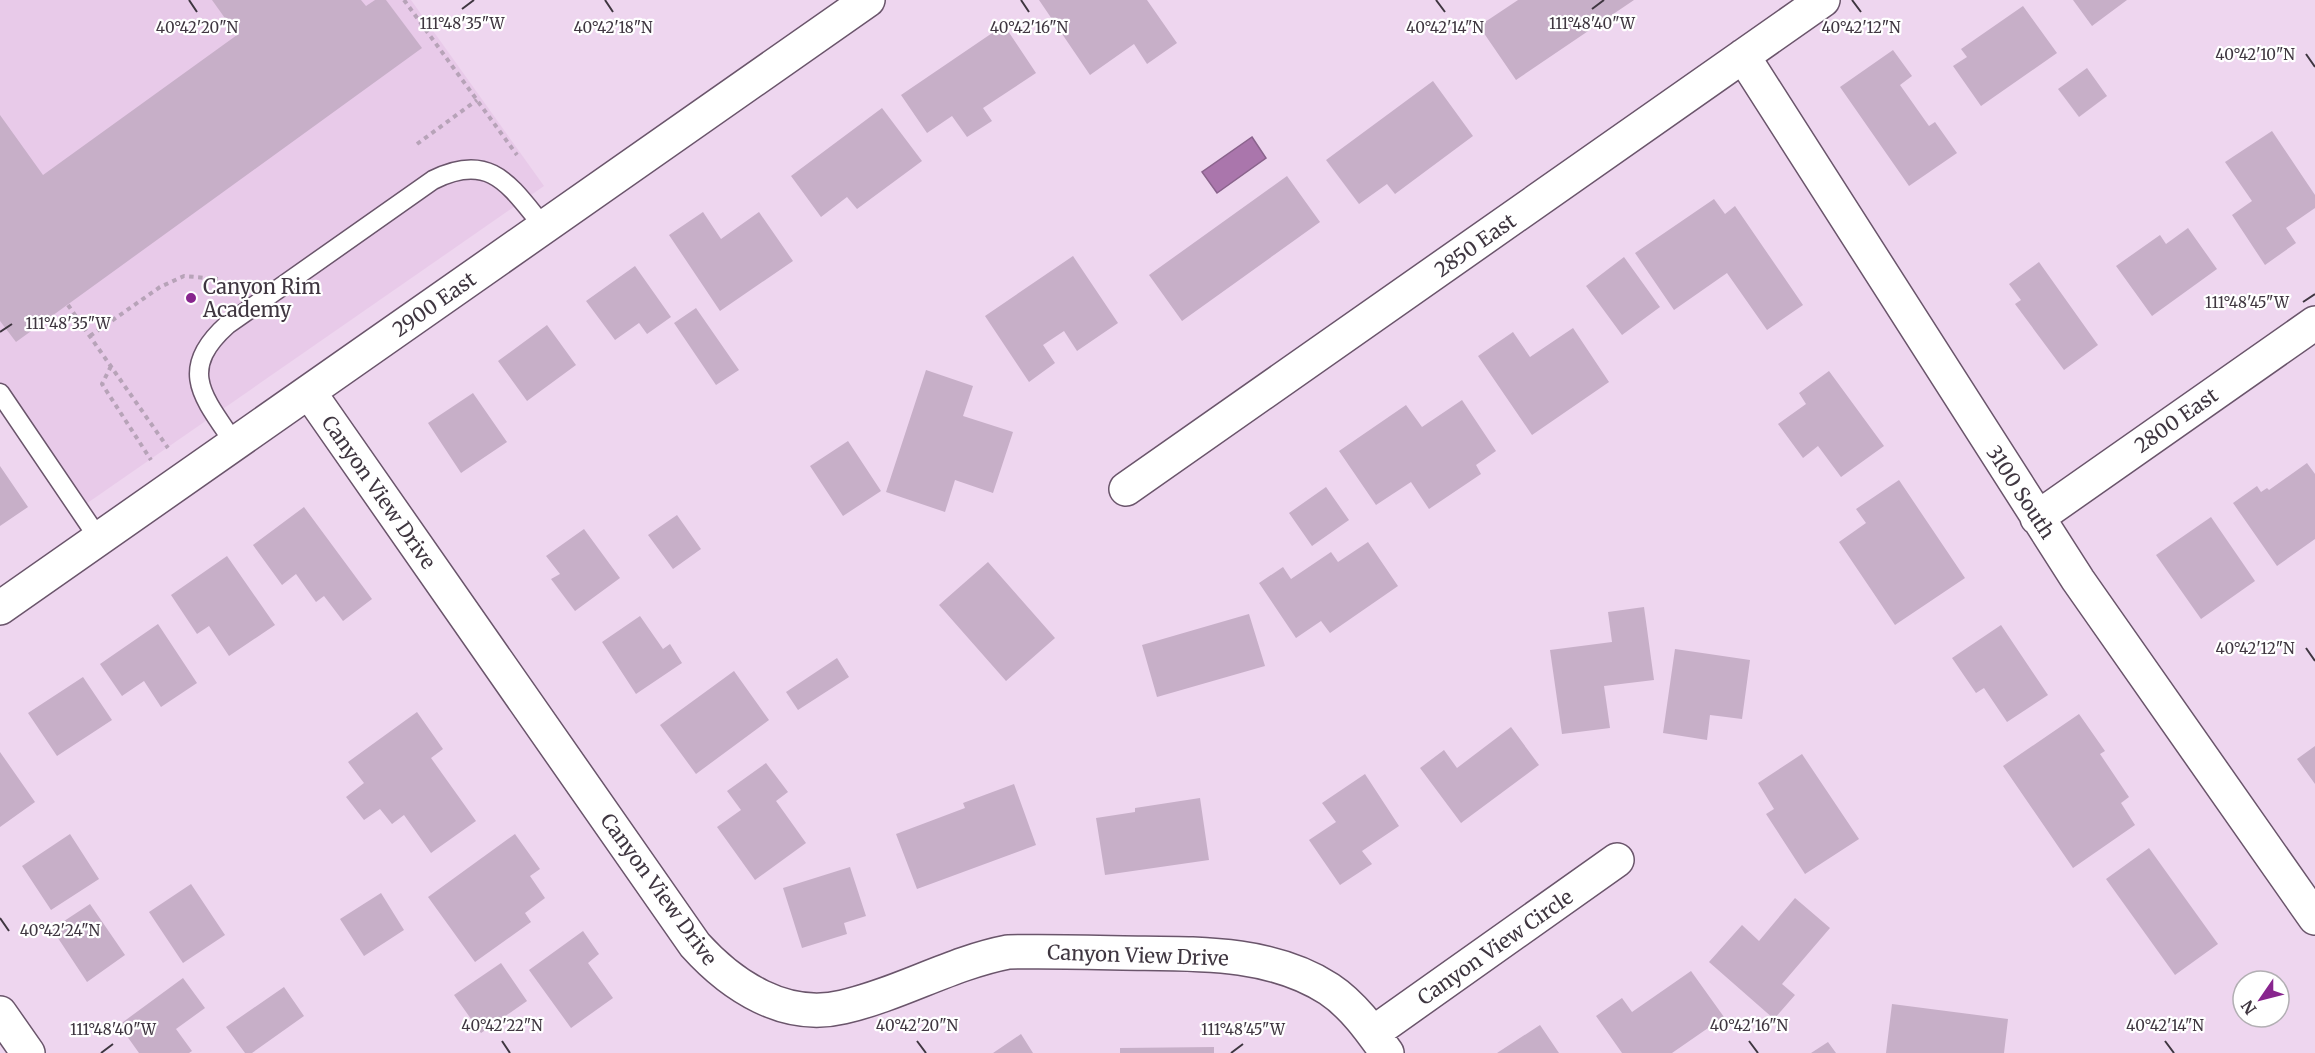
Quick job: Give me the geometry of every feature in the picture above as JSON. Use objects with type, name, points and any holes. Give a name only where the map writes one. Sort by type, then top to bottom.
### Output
[{"type":"street","name":"2900 East","points":[[0,608],[868,0]]},
{"type":"street","name":"2850 East","points":[[1126,489],[1823,0]]},
{"type":"street","name":"3100 South","points":[[1743,56],[2078,580],[2315,918]]},
{"type":"street","name":"2800 East","points":[[2037,518],[2315,323]]},
{"type":"street","name":"Canyon View Drive","points":[[309,392],[695,945],[713,966],[735,983],[759,997],[813,1010],[842,1008],[957,965],[1008,952],[1210,954],[1276,966],[1307,977],[1350,1005],[1380,1043]]},
{"type":"street","name":"Canyon View Circle","points":[[1380,1043],[1617,860]]},
{"type":"street","points":[[0,1012],[28,1053]]},
{"type":"lane","points":[[236,444],[204,395],[198,379],[203,350],[219,332],[237,318],[433,180],[451,171],[477,169],[492,173],[506,182],[544,227]]},
{"type":"lane","points":[[0,393],[99,539]]},
{"type":"path","points":[[404,0],[520,158]]},
{"type":"path","points":[[417,144],[477,100]]},
{"type":"path","points":[[90,336],[160,287],[184,276],[218,279]]},
{"type":"path","points":[[68,304],[168,448]]},
{"type":"path","points":[[111,366],[102,384],[151,460]]},
{"type":"shaded area","name":"Canyon Rim Academy","points":[[0,0],[411,0],[544,186],[73,513],[0,410]]},
{"type":"shaded area","points":[[1252,137],[1266,158],[1217,193],[1202,172]]},
{"type":"building","name":"Canyon Rim Academy","points":[[212,0],[361,0],[366,6],[375,0],[386,0],[422,48],[16,342],[0,321],[0,115],[43,175],[237,35]]},
{"type":"building","points":[[1039,0],[1147,0],[1177,43],[1147,64],[1134,44],[1090,75]]},
{"type":"building","points":[[1518,0],[1634,0],[1516,80],[1479,26]]},
{"type":"building","points":[[2073,0],[2127,0],[2092,26]]},
{"type":"building","points":[[2023,6],[2057,53],[1981,106],[1953,66],[1967,57],[1961,49]]},
{"type":"building","points":[[1004,25],[1036,73],[983,108],[992,121],[967,137],[952,116],[927,133],[901,95]]},
{"type":"building","points":[[1893,50],[1912,76],[1900,85],[1929,126],[1935,122],[1957,153],[1909,186],[1840,87]]},
{"type":"building","points":[[2087,68],[2107,96],[2079,117],[2058,89]]},
{"type":"building","points":[[1433,81],[1473,136],[1395,194],[1387,184],[1359,204],[1326,160]]},
{"type":"building","points":[[882,108],[922,161],[857,209],[847,197],[821,217],[791,176]]},
{"type":"building","points":[[2272,131],[2315,195],[2315,208],[2286,228],[2296,243],[2265,265],[2232,215],[2252,201],[2225,162]]},
{"type":"building","points":[[1287,176],[1320,222],[1182,321],[1149,275]]},
{"type":"building","points":[[1714,199],[1725,214],[1735,206],[1803,305],[1767,330],[1727,273],[1674,310],[1635,253]]},
{"type":"building","points":[[703,212],[721,239],[759,212],[793,261],[720,311],[669,235]]},
{"type":"building","points":[[2188,228],[2217,269],[2152,316],[2116,266],[2160,235],[2166,244]]},
{"type":"building","points":[[1073,256],[1118,323],[1077,351],[1064,331],[1043,345],[1055,363],[1029,382],[985,316]]},
{"type":"building","points":[[1624,257],[1660,307],[1622,335],[1586,286]]},
{"type":"building","points":[[2039,262],[2098,345],[2064,370],[2015,304],[2021,300],[2009,284]]},
{"type":"building","points":[[635,266],[671,317],[647,334],[639,323],[615,340],[586,301]]},
{"type":"building","points":[[696,308],[739,370],[716,385],[674,323]]},
{"type":"building","points":[[547,325],[576,365],[527,401],[498,361]]},
{"type":"building","points":[[1573,328],[1609,382],[1532,435],[1478,356],[1513,332],[1530,357]]},
{"type":"building","points":[[926,370],[973,386],[963,416],[1013,432],[993,493],[955,480],[945,512],[886,492]]},
{"type":"building","points":[[1829,371],[1884,446],[1841,477],[1818,446],[1803,458],[1778,424],[1806,404],[1799,393]]},
{"type":"building","points":[[473,393],[507,442],[461,473],[428,423]]},
{"type":"building","points":[[1462,400],[1496,451],[1476,465],[1481,474],[1429,509],[1411,482],[1376,505],[1339,451],[1406,405],[1422,427]]},
{"type":"building","points":[[848,441],[881,491],[843,516],[810,466]]},
{"type":"building","points":[[2307,463],[2315,474],[2315,539],[2277,566],[2233,503],[2257,486],[2261,492],[2267,488],[2269,490]]},
{"type":"building","points":[[0,466],[28,507],[0,526]]},
{"type":"building","points":[[1899,480],[1965,578],[1895,625],[1839,542],[1866,523],[1856,509]]},
{"type":"building","points":[[1326,487],[1349,520],[1312,546],[1289,513]]},
{"type":"building","points":[[304,507],[372,599],[343,621],[324,596],[316,602],[296,574],[282,585],[253,545]]},
{"type":"building","points":[[677,515],[701,549],[673,569],[648,535]]},
{"type":"building","points":[[2211,517],[2255,581],[2201,619],[2156,555]]},
{"type":"building","points":[[584,529],[620,578],[575,611],[551,579],[560,574],[546,556]]},
{"type":"building","points":[[1368,542],[1398,586],[1330,633],[1321,621],[1296,638],[1259,583],[1283,567],[1291,579],[1331,552],[1338,562]]},
{"type":"building","points":[[227,556],[275,625],[229,656],[209,626],[197,634],[171,595]]},
{"type":"building","points":[[988,562],[1055,638],[1006,681],[939,605]]},
{"type":"building","points":[[1644,607],[1654,680],[1604,686],[1610,728],[1562,734],[1550,650],[1612,642],[1608,612]]},
{"type":"building","points":[[1249,614],[1265,666],[1157,697],[1142,645]]},
{"type":"building","points":[[640,616],[663,649],[670,644],[682,663],[636,694],[602,642]]},
{"type":"building","points":[[158,624],[197,683],[161,707],[144,681],[122,696],[100,664]]},
{"type":"building","points":[[2001,625],[2048,695],[2007,722],[1984,688],[1976,693],[1952,658]]},
{"type":"building","points":[[1675,649],[1750,660],[1742,719],[1710,715],[1707,740],[1663,733]]},
{"type":"building","points":[[837,658],[849,677],[798,710],[786,692]]},
{"type":"building","points":[[734,671],[769,720],[696,774],[660,725]]},
{"type":"building","points":[[83,677],[112,720],[57,756],[28,713]]},
{"type":"building","points":[[417,712],[443,749],[431,758],[476,821],[431,853],[404,815],[392,824],[380,809],[364,820],[346,797],[364,783],[348,762]]},
{"type":"building","points":[[2079,714],[2105,751],[2100,754],[2129,797],[2121,803],[2135,825],[2073,868],[2003,766]]},
{"type":"building","points":[[1511,727],[1539,765],[1461,823],[1420,768],[1444,750],[1457,768]]},
{"type":"building","points":[[2315,746],[2315,784],[2297,759]]},
{"type":"building","points":[[0,752],[35,802],[0,827]]},
{"type":"building","points":[[1802,754],[1859,839],[1805,874],[1766,814],[1774,809],[1758,783]]},
{"type":"building","points":[[766,763],[788,792],[776,801],[806,843],[755,880],[717,827],[741,810],[727,791]]},
{"type":"building","points":[[1365,774],[1399,826],[1362,851],[1372,864],[1340,885],[1309,840],[1336,822],[1322,803]]},
{"type":"building","points":[[1014,784],[1036,845],[917,889],[896,834],[965,808],[963,803]]},
{"type":"building","points":[[1200,798],[1209,860],[1105,875],[1096,818],[1135,812],[1135,808]]},
{"type":"building","points":[[70,834],[99,879],[51,910],[22,866]]},
{"type":"building","points":[[515,834],[540,869],[530,876],[545,898],[525,913],[531,922],[475,962],[428,897]]},
{"type":"building","points":[[2149,848],[2218,944],[2175,975],[2106,879]]},
{"type":"building","points":[[850,867],[866,916],[844,923],[847,934],[802,948],[783,888]]},
{"type":"building","points":[[191,884],[225,935],[183,963],[149,912]]},
{"type":"building","points":[[381,893],[404,930],[364,956],[340,919]]},
{"type":"building","points":[[1795,898],[1830,928],[1782,984],[1795,995],[1774,1019],[1709,962],[1742,925],[1759,941]]},
{"type":"building","points":[[90,904],[125,955],[87,982],[52,929]]},
{"type":"building","points":[[583,931],[599,954],[588,963],[613,998],[571,1028],[529,970]]},
{"type":"building","points":[[501,963],[527,1001],[481,1033],[454,995]]},
{"type":"building","points":[[1691,971],[1724,1017],[1672,1053],[1622,1053],[1596,1016],[1622,998],[1632,1012]]},
{"type":"building","points":[[183,978],[205,1008],[176,1029],[192,1051],[189,1053],[139,1053],[119,1025]]},
{"type":"building","points":[[284,987],[304,1016],[252,1053],[245,1053],[226,1027]]},
{"type":"building","points":[[1892,1004],[2008,1019],[2004,1053],[1886,1053]]},
{"type":"building","points":[[1540,1025],[1559,1053],[1497,1053]]},
{"type":"building","points":[[1021,1034],[1033,1053],[993,1053]]},
{"type":"building","points":[[1828,1042],[1836,1053],[1811,1053]]},
{"type":"building","points":[[1214,1047],[1214,1053],[1120,1053],[1120,1048]]},
{"type":"place","name":"Canyon Rim Academy","points":[[191,298]]}]
